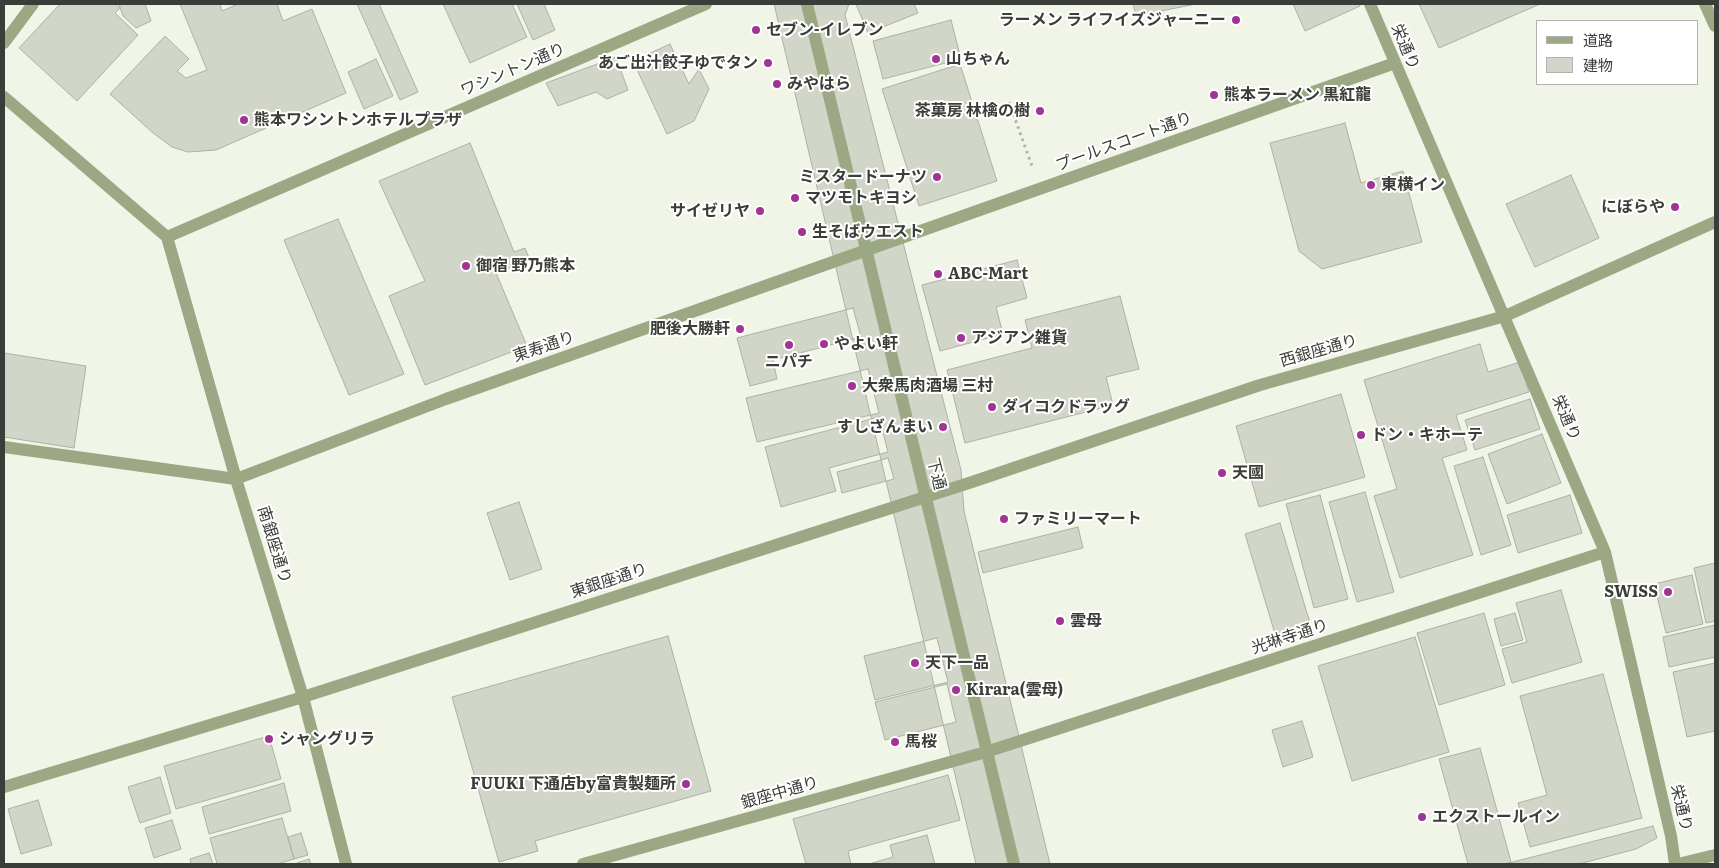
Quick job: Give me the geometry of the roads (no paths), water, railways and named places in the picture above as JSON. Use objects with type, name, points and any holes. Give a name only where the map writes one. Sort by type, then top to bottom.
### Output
[{"type":"street","points":[[4,43],[33,4]]},
{"type":"street","name":"ワシントン通り","points":[[167,237],[706,4]]},
{"type":"street","name":"下通","points":[[807,4],[1014,864]]},
{"type":"street","name":"栄通り","points":[[1370,4],[1605,552],[1677,864]]},
{"type":"street","points":[[1705,4],[1715,26]]},
{"type":"street","name":"プールスコート通り","points":[[865,251],[1394,63]]},
{"type":"street","points":[[4,97],[167,237]]},
{"type":"street","name":"西銀座通り","points":[[925,496],[1260,385],[1505,316],[1715,222]]},
{"type":"street","name":"南銀座通り","points":[[167,237],[236,479],[303,697],[346,864]]},
{"type":"street","name":"東寿通り","points":[[236,479],[446,399],[865,251]]},
{"type":"street","points":[[4,447],[236,479]]},
{"type":"street","name":"東銀座通り","points":[[4,787],[303,697],[925,496]]},
{"type":"street","name":"光琳寺通り","points":[[986,752],[1605,552]]},
{"type":"street","name":"銀座中通り","points":[[583,864],[986,752]]},
{"type":"street","points":[[1677,864],[1715,855]]},
{"type":"place","name":"ラーメン ライフイズジャーニー","points":[[1236,20]]},
{"type":"place","name":"セブン-イレブン","points":[[756,30]]},
{"type":"place","name":"山ちゃん","points":[[936,59]]},
{"type":"place","name":"あご出汁餃子ゆでタン","points":[[768,63]]},
{"type":"place","name":"みやはら","points":[[777,84]]},
{"type":"place","name":"熊本ラーメン 黒紅龍","points":[[1214,95]]},
{"type":"place","name":"茶菓房 林檎の樹","points":[[1040,111]]},
{"type":"place","name":"熊本ワシントンホテルプラザ","points":[[244,120]]},
{"type":"place","name":"ミスタードーナツ","points":[[937,177]]},
{"type":"place","name":"東横イン","points":[[1371,185]]},
{"type":"place","name":"マツモトキヨシ","points":[[795,198]]},
{"type":"place","name":"にぼらや","points":[[1675,207]]},
{"type":"place","name":"サイゼリヤ","points":[[760,211]]},
{"type":"place","name":"生そばウエスト","points":[[802,232]]},
{"type":"place","name":"御宿 野乃熊本","points":[[466,266]]},
{"type":"place","name":"ABC-Mart","points":[[938,274]]},
{"type":"place","name":"肥後大勝軒","points":[[740,329]]},
{"type":"place","name":"アジアン雑貨","points":[[961,338]]},
{"type":"place","name":"やよい軒","points":[[824,344]]},
{"type":"place","name":"ニパチ","points":[[789,345]]},
{"type":"place","name":"大衆馬肉酒場 三村","points":[[852,386]]},
{"type":"place","name":"ダイコクドラッグ","points":[[992,407]]},
{"type":"place","name":"すしざんまい","points":[[943,427]]},
{"type":"place","name":"ドン・キホーテ","points":[[1361,435]]},
{"type":"place","name":"天國","points":[[1222,473]]},
{"type":"place","name":"ファミリーマート","points":[[1004,519]]},
{"type":"place","name":"SWISS","points":[[1668,592]]},
{"type":"place","name":"雲母","points":[[1060,621]]},
{"type":"place","name":"天下一品","points":[[915,663]]},
{"type":"place","name":"Kirara(雲母)","points":[[956,690]]},
{"type":"place","name":"シャングリラ","points":[[269,739]]},
{"type":"place","name":"馬桜","points":[[895,742]]},
{"type":"place","name":"FUUKI 下通店by富貴製麺所","points":[[686,784]]},
{"type":"place","name":"エクストールイン","points":[[1422,817]]}]
